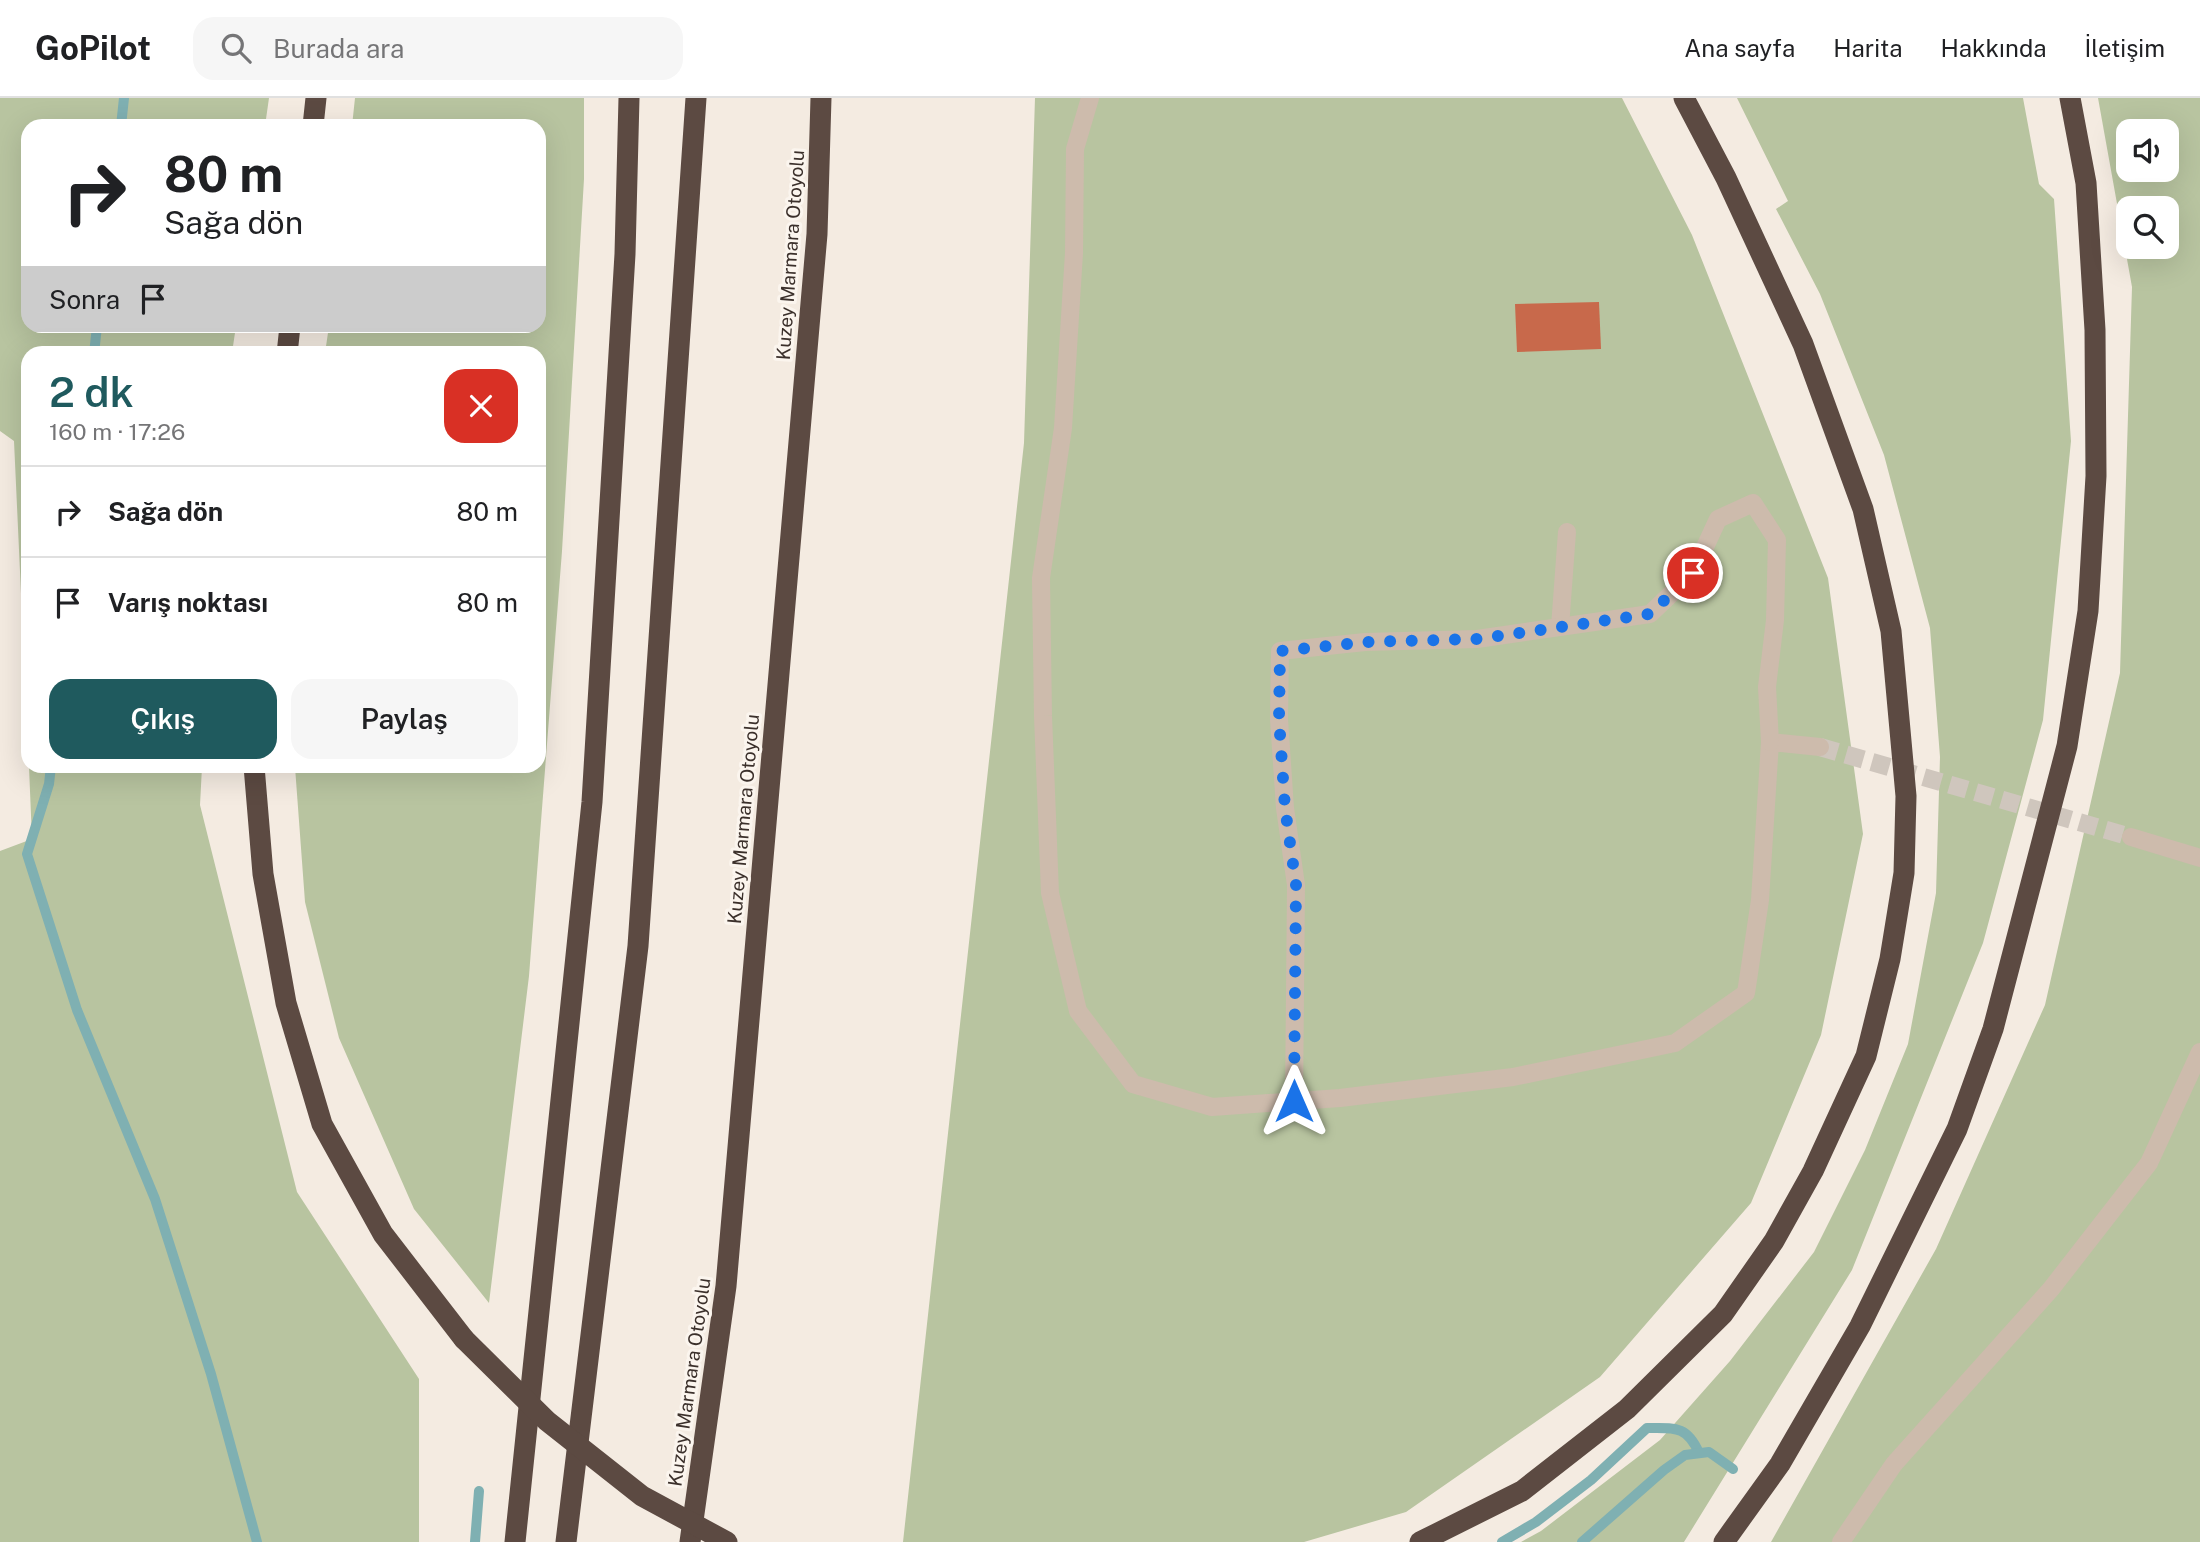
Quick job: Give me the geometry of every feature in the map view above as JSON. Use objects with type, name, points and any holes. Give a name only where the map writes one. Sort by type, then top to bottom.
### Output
[{"type":"highway","points":[[314,119],[316,98]]},
{"type":"highway","points":[[515,1542],[592,802],[625,254],[629,98]]},
{"type":"highway","points":[[566,1542],[638,946],[696,98]]},
{"type":"highway","name":"Kuzey Marmara Otoyolu","points":[[690,1542],[726,1286],[817,234],[821,98]]},
{"type":"highway","points":[[1420,1542],[1522,1491],[1627,1409],[1723,1314],[1774,1241],[1829,1137],[1866,1056],[1890,959],[1904,873],[1906,796],[1891,631],[1863,509],[1803,344],[1726,178],[1684,98]]},
{"type":"highway","points":[[1724,1542],[1780,1465],[1860,1326],[1956,1129],[1993,1029],[2067,746],[2088,611],[2096,476],[2095,330],[2086,183],[2070,98]]},
{"type":"highway","points":[[255,773],[263,874],[286,1003],[322,1124],[383,1234],[464,1339],[547,1421],[642,1496],[727,1542]]},
{"type":"street","points":[[1090,98],[1075,149],[1074,253],[1063,428],[1041,578],[1050,893],[1078,1011],[1133,1084],[1212,1107],[1340,1098],[1513,1077],[1675,1043],[1746,993],[1760,900],[1770,742],[1766,687],[1775,620],[1777,540],[1753,503],[1718,519],[1693,573],[1650,614],[1478,639],[1365,642],[1280,651],[1279,719],[1285,808],[1296,885],[1294,1101]]},
{"type":"street","points":[[1560,627],[1567,532]]},
{"type":"street","points":[[1770,742],[1820,747]]},
{"type":"street","points":[[2131,837],[2200,858]]},
{"type":"street","points":[[1842,1542],[1894,1464],[2051,1289],[2149,1163],[2200,1052]]},
{"type":"green space","points":[[0,98],[269,98],[266,119],[21,119],[21,333],[235,333],[233,346],[21,346],[21,594],[14,441],[0,431]]},
{"type":"green space","points":[[355,98],[584,98],[584,179],[562,551],[546,757],[546,346],[326,346],[328,333],[546,333],[546,119],[353,119]]},
{"type":"green space","points":[[1035,98],[1622,98],[1692,235],[1828,578],[1863,834],[1821,1035],[1751,1203],[1600,1377],[1406,1512],[1304,1542],[903,1542],[1024,443]]},
{"type":"green space","points":[[1737,98],[2023,98],[2039,184],[2054,199],[2071,441],[2043,720],[1983,943],[1852,1270],[1684,1542],[1521,1542],[1541,1531],[1660,1440],[1730,1361],[1814,1252],[1865,1150],[1908,1044],[1936,893],[1940,757],[1930,628],[1884,455],[1820,294],[1776,209],[1788,201]]},
{"type":"green space","points":[[2098,98],[2200,98],[2200,1542],[1771,1542],[1936,1249],[2045,1005],[2120,673],[2132,287],[2127,259],[2179,259],[2179,196],[2116,198]]},
{"type":"green space","points":[[29,773],[202,773],[200,805],[297,1192],[419,1379],[419,1542],[0,1542],[0,851],[32,839]]},
{"type":"green space","points":[[295,773],[545,773],[529,976],[489,1303],[414,1209],[339,1038],[305,902]]},
{"type":"building","points":[[1599,302],[1601,349],[1517,352],[1515,304]]},
{"type":"waterway","points":[[122,119],[124,98]]},
{"type":"waterway","points":[[95,346],[96,333]]},
{"type":"waterway","points":[[50,773],[27,854],[77,1010],[155,1199],[211,1374],[257,1542]]},
{"type":"waterway","points":[[1502,1542],[1536,1522],[1591,1480],[1647,1428],[1679,1430],[1690,1437],[1699,1453]]},
{"type":"waterway","points":[[1582,1542],[1685,1455],[1709,1452],[1733,1469]]},
{"type":"waterway","points":[[475,1542],[479,1491]]},
{"type":"tunnel","points":[[1820,747],[2131,837]]},
{"type":"route","points":[[1294,1101],[1296,885],[1285,808],[1279,719],[1280,651],[1365,642],[1478,639],[1650,614],[1693,573]]}]
